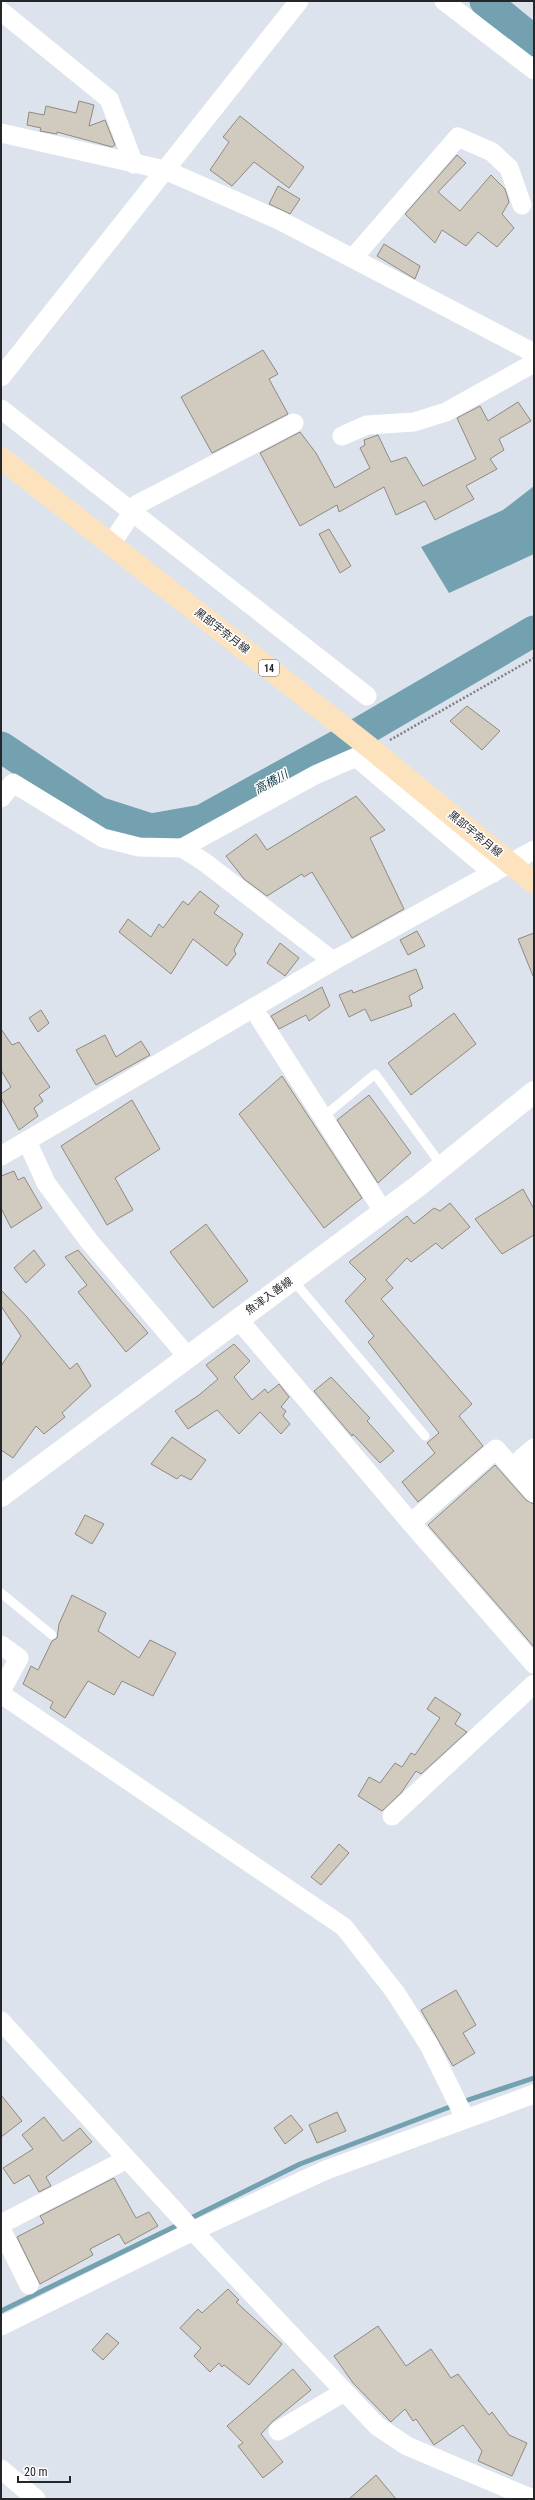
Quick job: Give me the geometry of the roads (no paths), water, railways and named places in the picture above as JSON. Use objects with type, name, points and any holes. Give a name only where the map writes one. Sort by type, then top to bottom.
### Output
[{"type":"main road","name":"黒部宇奈月線","points":[[1,458],[373,750],[502,868],[534,883]]},
{"type":"main road","name":"魚津入善線","points":[[1,1496],[532,1099]]},
{"type":"street","points":[[1,377],[299,1]]},
{"type":"street","points":[[444,1],[534,70]]},
{"type":"street","points":[[1,11],[109,100],[134,164]]},
{"type":"street","points":[[1,133],[165,170],[278,220],[534,353]]},
{"type":"street","points":[[353,258],[458,137],[492,152],[509,168],[522,205]]},
{"type":"street","points":[[342,436],[367,425],[414,422],[446,412],[534,363]]},
{"type":"street","points":[[1,409],[367,696]]},
{"type":"street","points":[[111,544],[138,504],[294,423]]},
{"type":"street","points":[[1,798],[13,783],[103,838],[139,847],[182,848],[314,775],[356,757],[502,868]]},
{"type":"street","points":[[182,848],[203,861],[333,961]]},
{"type":"street","points":[[1,1156],[333,961],[534,850]]},
{"type":"street","points":[[253,1008],[383,1211]]},
{"type":"street","points":[[27,1141],[46,1183],[85,1236],[187,1356]]},
{"type":"street","points":[[238,1319],[411,1523],[534,1664]]},
{"type":"street","points":[[534,1448],[522,1458],[534,1472]]},
{"type":"street","points":[[411,1523],[496,1449],[534,1493]]},
{"type":"street","points":[[1,1645],[19,1658],[1,1692],[344,1926],[395,1992],[429,2045],[465,2118]]},
{"type":"street","points":[[392,1816],[534,1684]]},
{"type":"street","points":[[2,2024],[193,2231],[377,2426],[407,2446],[521,2497]]},
{"type":"street","points":[[1,2326],[193,2231],[326,2170],[534,2094]]},
{"type":"street","points":[[1,2224],[127,2159]]},
{"type":"street","points":[[1,2229],[29,2285]]},
{"type":"street","points":[[278,2431],[344,2392]]},
{"type":"street","points":[[1,2469],[36,2499]]},
{"type":"lane","points":[[323,1117],[375,1074],[442,1166]]},
{"type":"lane","points":[[292,1279],[425,1436]]},
{"type":"lane","points":[[1,1593],[52,1635]]},
{"type":"water","points":[[534,486],[534,554],[449,593],[421,547],[503,510]]},
{"type":"waterway","points":[[485,1],[534,41]]},
{"type":"waterway","name":"高橋川","points":[[1,747],[98,812],[151,829],[202,820],[342,743],[534,631]]},
{"type":"waterway","points":[[462,2102],[534,2078]]},
{"type":"waterway","points":[[189,2219],[300,2164],[455,2105]]},
{"type":"waterway","points":[[1,2311],[182,2223]]}]
